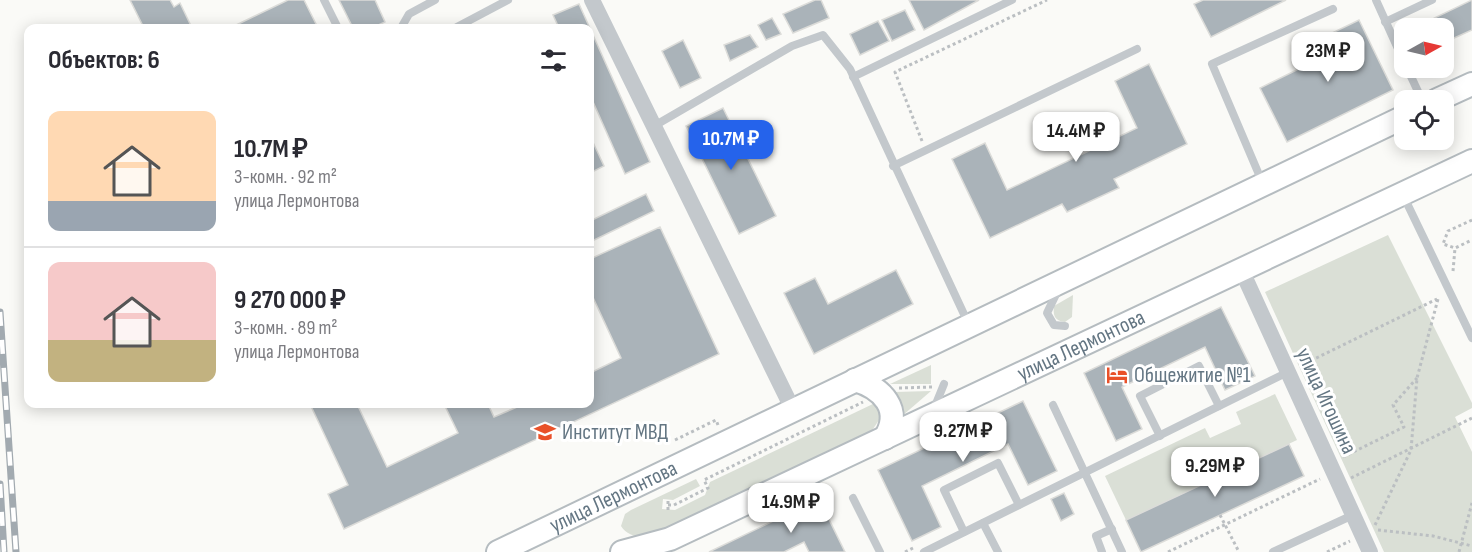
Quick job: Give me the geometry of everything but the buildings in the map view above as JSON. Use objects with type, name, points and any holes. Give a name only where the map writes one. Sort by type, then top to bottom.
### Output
[{"type":"main road","points":[[1454,92],[1472,84]]},
{"type":"main road","name":"улица Лермонтова","points":[[498,552],[1394,122]]},
{"type":"main road","name":"улица Лермонтова","points":[[622,552],[670,539],[1472,161]]},
{"type":"main road","points":[[855,380],[871,385],[886,400],[892,412],[890,430],[885,438]]},
{"type":"main road","points":[[642,552],[670,539]]},
{"type":"street","points":[[592,0],[793,410]]},
{"type":"street","name":"улица Игошина","points":[[1241,269],[1292,370],[1370,552]]},
{"type":"lane","points":[[324,0],[336,24]]},
{"type":"lane","points":[[404,24],[409,14],[435,0]]},
{"type":"lane","points":[[462,24],[508,0]]},
{"type":"lane","points":[[853,77],[1012,0]]},
{"type":"lane","points":[[1376,0],[1394,41]]},
{"type":"lane","points":[[1385,22],[1432,0]]},
{"type":"lane","points":[[1263,184],[1212,64],[1334,9]]},
{"type":"lane","points":[[654,126],[792,46],[823,35],[853,77],[969,325]]},
{"type":"lane","points":[[893,166],[1137,49]]},
{"type":"lane","points":[[1403,194],[1470,327],[1472,338]]},
{"type":"lane","points":[[1064,280],[1047,313],[1053,325],[1065,326]]},
{"type":"lane","points":[[1160,436],[1140,396],[1199,366],[1220,406]]},
{"type":"lane","points":[[924,552],[1292,370]]},
{"type":"lane","points":[[930,417],[944,384]]},
{"type":"lane","points":[[1053,405],[1122,552]]},
{"type":"lane","points":[[964,532],[944,490],[998,463],[1018,505]]},
{"type":"lane","points":[[853,498],[880,552]]},
{"type":"lane","points":[[1273,552],[1353,515]]},
{"type":"lane","points":[[983,523],[998,552]]},
{"type":"lane","points":[[1102,552],[1096,536],[1112,529]]},
{"type":"path","points":[[926,151],[895,72],[1047,0]]},
{"type":"path","points":[[1472,220],[1448,231],[1443,244],[1455,248],[1472,240]]},
{"type":"path","points":[[1454,263],[1455,248]]},
{"type":"path","points":[[1292,370],[1451,293]]},
{"type":"path","points":[[1438,299],[1417,378],[1411,450],[1373,530],[1433,536],[1472,546]]},
{"type":"path","points":[[1340,458],[1404,427],[1393,405],[1417,378]]},
{"type":"path","points":[[891,388],[944,384]]},
{"type":"path","points":[[668,505],[674,505],[708,488],[704,480],[870,399]]},
{"type":"path","points":[[1348,479],[1472,418]]},
{"type":"path","points":[[675,440],[708,423]]},
{"type":"path","points":[[1168,552],[1321,479]]},
{"type":"path","points":[[668,500],[668,510]]},
{"type":"path","points":[[1459,552],[1472,503]]},
{"type":"path","points":[[1220,515],[1239,552]]},
{"type":"path","points":[[1327,552],[1344,544]]},
{"type":"shaded area","points":[[1388,235],[1472,403],[1472,408],[1455,417],[1472,452],[1472,552],[1384,552],[1265,292]]},
{"type":"shaded area","points":[[1073,295],[1072,317],[1065,322],[1056,319],[1054,306]]},
{"type":"shaded area","points":[[931,365],[931,384],[890,384]]},
{"type":"shaded area","points":[[931,391],[902,416],[894,392]]},
{"type":"shaded area","points":[[1275,394],[1297,440],[1126,520],[1105,476],[1205,428],[1210,438],[1241,424],[1236,412]]},
{"type":"shaded area","points":[[875,403],[881,417],[871,432],[654,535],[636,536],[627,533],[621,526],[625,514],[631,510],[696,479],[700,486],[673,500],[663,499],[662,509],[675,510],[705,495],[710,482]]},
{"type":"railway","points":[[0,312],[16,552]]},
{"type":"railway","points":[[0,484],[4,552]]},
{"type":"place","name":"Общежитие №1","points":[[1117,375]]},
{"type":"place","name":"Институт МВД","points":[[545,432]]}]
